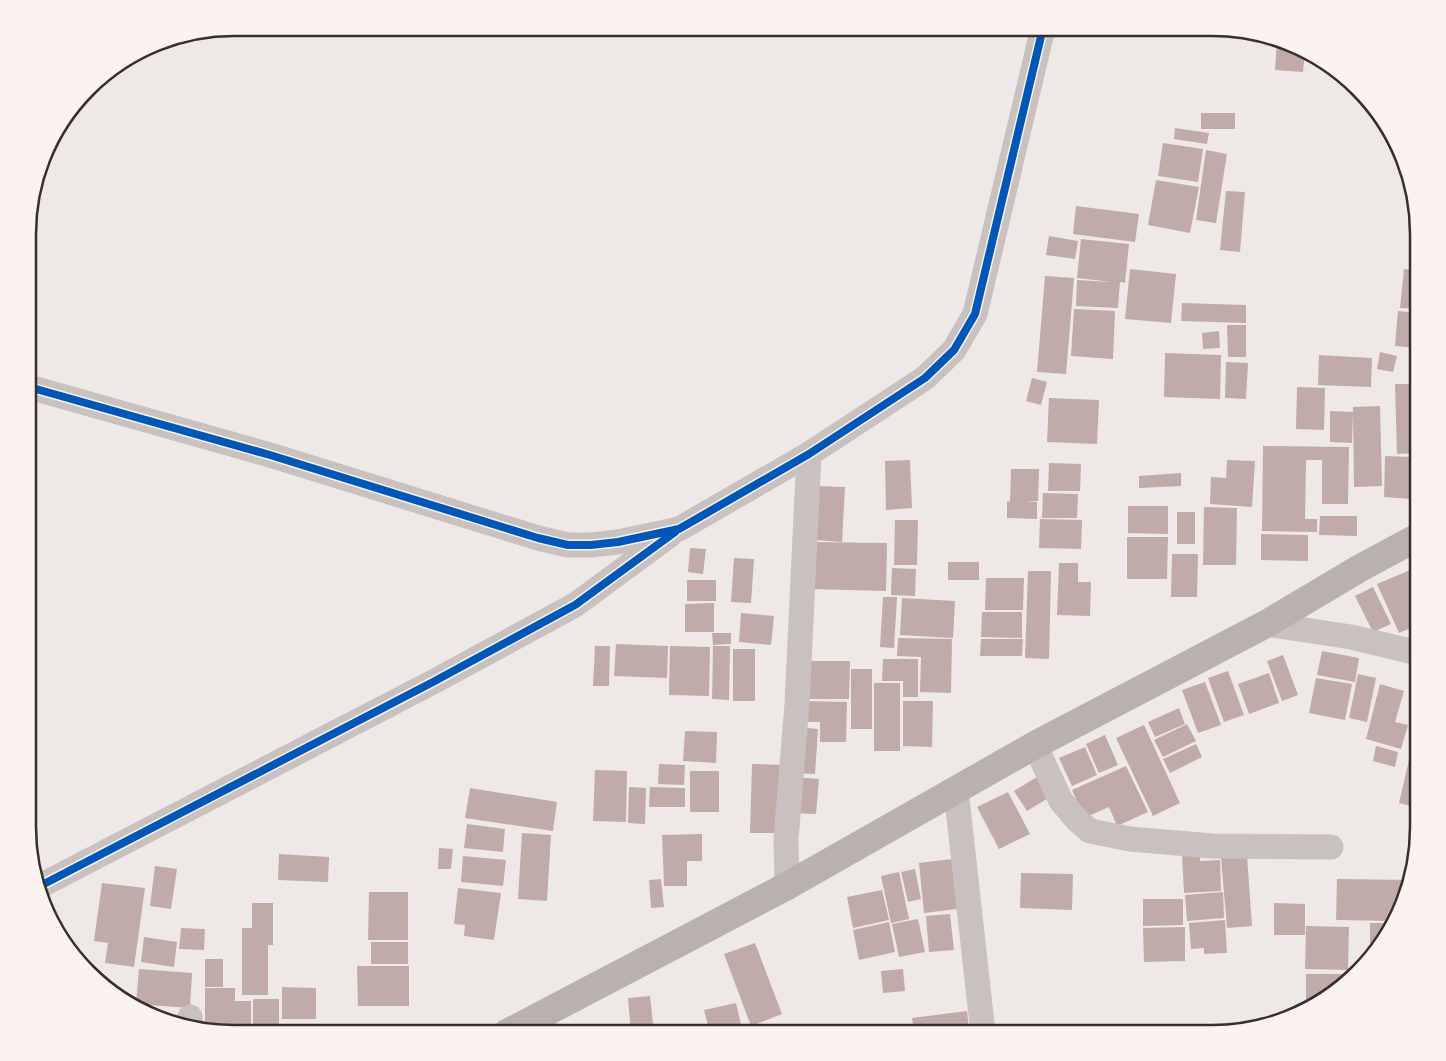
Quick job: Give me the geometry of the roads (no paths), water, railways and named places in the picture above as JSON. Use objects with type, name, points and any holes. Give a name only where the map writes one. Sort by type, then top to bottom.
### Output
[{"type":"main road","points":[[523,1025],[787,886],[1035,745],[1266,624],[1362,567],[1410,541]]},
{"type":"street","points":[[45,884],[433,682],[575,605],[679,529],[809,454],[925,378],[954,350],[975,314],[1041,36]]},
{"type":"street","points":[[36,389],[270,455],[538,538],[568,545],[618,542],[679,529]]},
{"type":"street","points":[[787,886],[786,839],[797,704],[809,454]]},
{"type":"street","points":[[1266,624],[1351,637],[1410,651]]},
{"type":"street","points":[[1035,745],[1061,801],[1077,820],[1090,830],[1130,839],[1212,846],[1331,847]]},
{"type":"street","points":[[956,790],[982,1025]]}]
